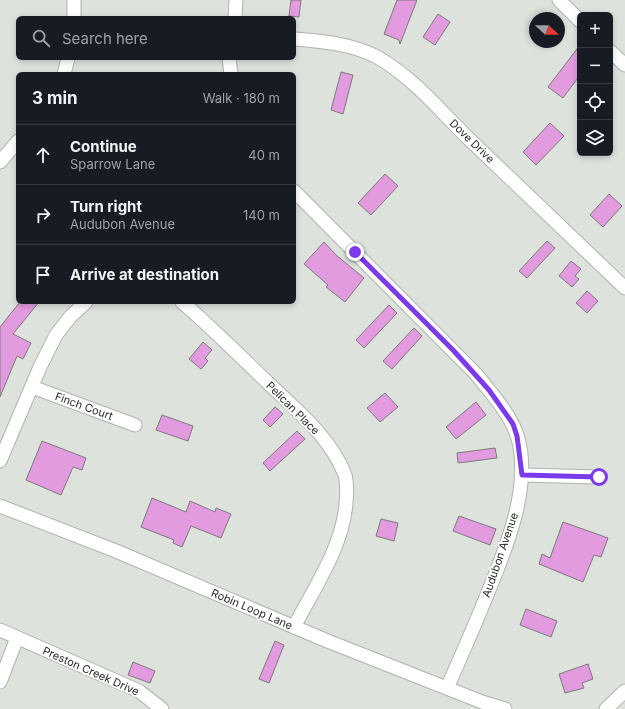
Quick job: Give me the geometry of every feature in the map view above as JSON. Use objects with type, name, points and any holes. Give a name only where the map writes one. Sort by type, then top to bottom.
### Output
[{"type":"street","points":[[74,0],[74,16]]},
{"type":"street","points":[[235,16],[236,0]]},
{"type":"street","points":[[559,0],[577,18]]},
{"type":"street","name":"Dove Drive","points":[[296,39],[316,41],[352,48],[375,56],[417,85],[468,138],[625,288]]},
{"type":"street","points":[[613,54],[625,65]]},
{"type":"street","points":[[64,72],[68,60]]},
{"type":"street","points":[[229,60],[231,72]]},
{"type":"street","points":[[0,162],[16,143]]},
{"type":"street","name":"Audubon Avenue","points":[[296,193],[453,350],[489,390],[513,424],[517,436],[522,475],[520,494],[511,531],[492,583],[447,688]]},
{"type":"street","points":[[0,461],[56,335],[70,317],[84,304]]},
{"type":"street","name":"Pelican Place","points":[[184,304],[218,334],[317,431],[334,454],[346,476],[346,502],[344,519],[337,543],[294,627]]},
{"type":"street","name":"Finch Court","points":[[32,387],[135,424]]},
{"type":"street","points":[[522,475],[599,477]]},
{"type":"street","name":"Robin Loop Lane","points":[[0,506],[116,551],[294,627],[447,688],[505,709]]},
{"type":"street","name":"Preston Creek Drive","points":[[0,630],[139,691],[162,709]]},
{"type":"street","points":[[0,682],[17,638]]},
{"type":"street","points":[[608,709],[625,691]]},
{"type":"building","points":[[291,0],[301,0],[299,17],[289,16]]},
{"type":"building","points":[[397,0],[417,0],[400,44],[399,40],[384,34]]},
{"type":"building","points":[[438,14],[450,22],[435,45],[423,37]]},
{"type":"building","points":[[577,49],[577,79],[563,98],[548,87]]},
{"type":"building","points":[[341,72],[353,75],[343,114],[331,110]]},
{"type":"building","points":[[550,123],[564,136],[536,165],[523,152]]},
{"type":"building","points":[[385,174],[398,186],[371,215],[358,203]]},
{"type":"building","points":[[609,194],[622,206],[603,227],[590,215]]},
{"type":"building","points":[[547,241],[555,248],[527,278],[519,271]]},
{"type":"building","points":[[324,242],[336,255],[364,278],[345,302],[326,287],[328,285],[304,264]]},
{"type":"building","points":[[571,261],[581,269],[575,276],[579,279],[572,287],[559,276]]},
{"type":"building","points":[[587,291],[598,301],[587,313],[576,303]]},
{"type":"building","points":[[18,304],[37,304],[13,334],[31,343],[23,359],[17,356],[0,397],[0,327]]},
{"type":"building","points":[[389,305],[397,313],[364,348],[356,340]]},
{"type":"building","points":[[414,328],[422,336],[392,369],[383,361]]},
{"type":"building","points":[[203,342],[212,350],[205,358],[208,361],[201,369],[189,359]]},
{"type":"building","points":[[385,393],[398,407],[380,422],[367,408]]},
{"type":"building","points":[[476,402],[486,415],[456,439],[446,427]]},
{"type":"building","points":[[275,407],[283,414],[270,427],[263,420]]},
{"type":"building","points":[[162,415],[193,426],[188,441],[156,430]]},
{"type":"building","points":[[297,431],[305,439],[270,471],[263,463]]},
{"type":"building","points":[[42,441],[86,458],[82,470],[73,467],[61,495],[26,480]]},
{"type":"building","points":[[495,448],[497,458],[458,463],[457,453]]},
{"type":"building","points":[[152,498],[186,512],[190,501],[215,512],[216,508],[231,514],[221,538],[191,526],[182,547],[173,543],[174,540],[141,527]]},
{"type":"building","points":[[459,516],[496,529],[490,545],[453,531]]},
{"type":"building","points":[[381,519],[398,523],[394,541],[376,536]]},
{"type":"building","points":[[563,522],[608,538],[601,557],[594,555],[583,582],[539,564],[542,554],[550,558]]},
{"type":"building","points":[[526,609],[557,621],[551,637],[520,625]]},
{"type":"building","points":[[275,641],[284,645],[269,683],[259,679]]},
{"type":"building","points":[[133,662],[155,671],[150,683],[128,675]]},
{"type":"building","points":[[588,664],[593,679],[582,683],[584,688],[565,693],[559,674]]},
{"type":"route","points":[[355,252],[476,374],[501,406],[513,424],[517,436],[522,475],[599,477]]}]
